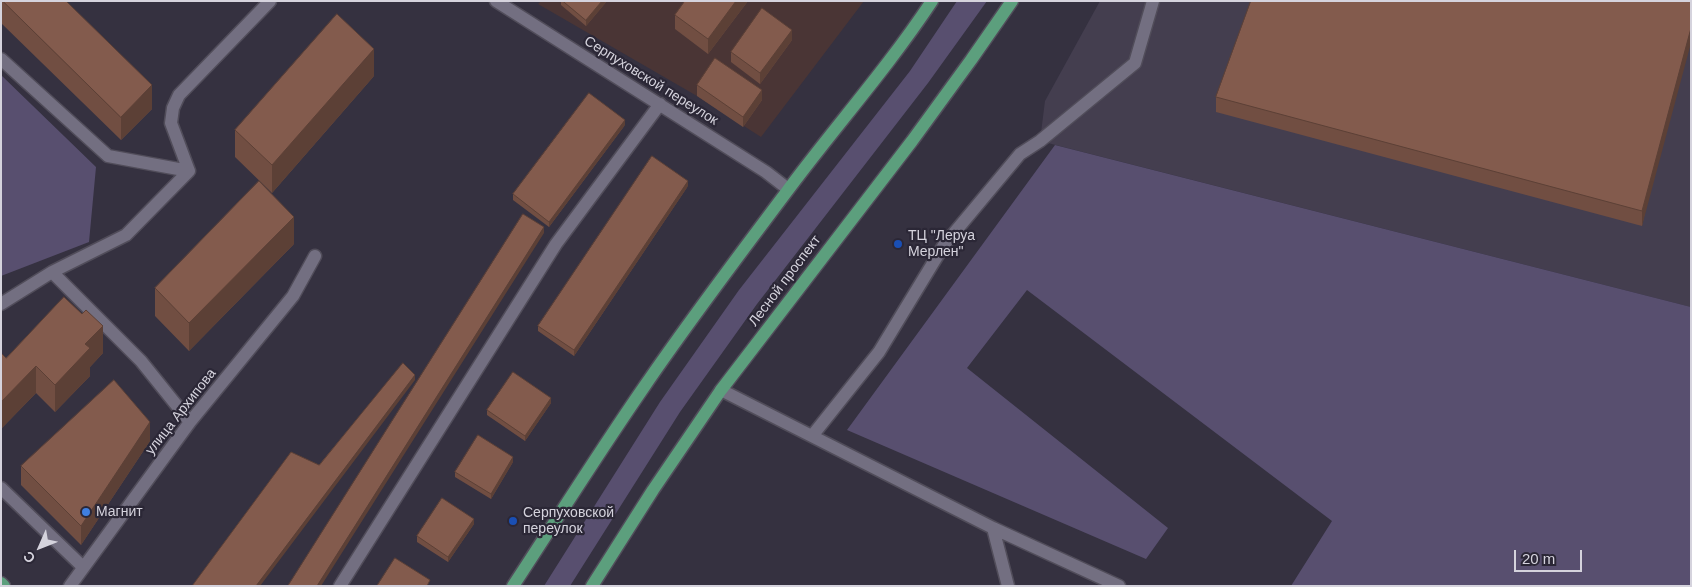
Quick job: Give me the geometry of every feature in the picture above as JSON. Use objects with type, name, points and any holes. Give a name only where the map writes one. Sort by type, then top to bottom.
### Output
[{"type":"main road","points":[[513,586],[645,385],[788,190],[859,100],[932,1]]},
{"type":"main road","name":"Лесной проспект","points":[[592,586],[653,490],[721,390],[912,140],[1012,1]]},
{"type":"main road","points":[[1,583],[4,586]]},
{"type":"street","points":[[190,171],[171,123],[173,108],[179,95],[270,1]]},
{"type":"street","points":[[812,436],[879,352],[944,245],[1020,154],[1040,142],[1135,63],[1153,1]]},
{"type":"street","name":"Серпуховской переулок","points":[[500,3],[766,172],[788,190]]},
{"type":"street","points":[[1,59],[108,156],[190,171]]},
{"type":"street","points":[[340,586],[556,244],[660,104]]},
{"type":"street","points":[[1,304],[52,272],[126,235],[190,171]]},
{"type":"street","name":"улица Архипова","points":[[70,586],[190,422],[293,296],[315,256]]},
{"type":"street","points":[[52,272],[141,361],[190,422]]},
{"type":"street","points":[[721,390],[993,528],[1119,586]]},
{"type":"street","points":[[1,488],[84,567]]},
{"type":"street","points":[[993,528],[1008,586]]},
{"type":"shaded area","points":[[541,1],[864,1],[761,137],[697,96],[538,4]]},
{"type":"shaded area","points":[[957,1],[987,1],[928,83],[757,304],[680,412],[570,586],[544,586],[660,402],[739,290],[910,71]]},
{"type":"shaded area","points":[[1100,1],[1691,1],[1691,307],[1040,141],[1045,101]]},
{"type":"shaded area","points":[[1,75],[96,167],[89,242],[1,276]]},
{"type":"shaded area","points":[[1055,145],[1691,307],[1691,586],[1291,586],[1332,521],[1027,290],[967,368],[1168,528],[1146,559],[847,430]]},
{"type":"building","points":[[3,1],[66,1],[152,85],[121,117]]},
{"type":"building","points":[[563,1],[602,1],[586,20]]},
{"type":"building","points":[[685,1],[736,1],[708,39],[675,15]]},
{"type":"building","points":[[1251,1],[1691,1],[1691,28],[1642,211],[1216,97]]},
{"type":"building","points":[[762,8],[792,30],[760,73],[731,52]]},
{"type":"building","points":[[337,14],[374,49],[272,165],[235,130]]},
{"type":"building","points":[[715,58],[762,90],[743,117],[697,85]]},
{"type":"building","points":[[589,93],[625,120],[549,222],[513,194]]},
{"type":"building","points":[[652,156],[688,181],[574,350],[538,326]]},
{"type":"building","points":[[259,181],[294,217],[189,323],[155,288]]},
{"type":"building","points":[[523,214],[544,227],[317,586],[288,586]]},
{"type":"building","points":[[64,297],[82,314],[86,310],[103,326],[85,344],[90,348],[55,385],[36,366],[1,402],[1,353],[6,358]]},
{"type":"building","points":[[403,363],[415,375],[256,586],[192,586],[291,452],[319,465]]},
{"type":"building","points":[[513,372],[551,398],[525,436],[487,410]]},
{"type":"building","points":[[114,380],[150,422],[81,526],[21,466]]},
{"type":"building","points":[[478,435],[513,457],[491,494],[455,472]]},
{"type":"building","points":[[442,498],[474,519],[448,557],[417,536]]},
{"type":"building","points":[[395,558],[430,580],[427,586],[377,586]]},
{"type":"place","name":"ТЦ \"Леруа Мерлен\"","points":[[898,244]]},
{"type":"place","name":"Магнит","points":[[86,512]]},
{"type":"place","name":"Серпуховской переулок","points":[[513,521]]}]
